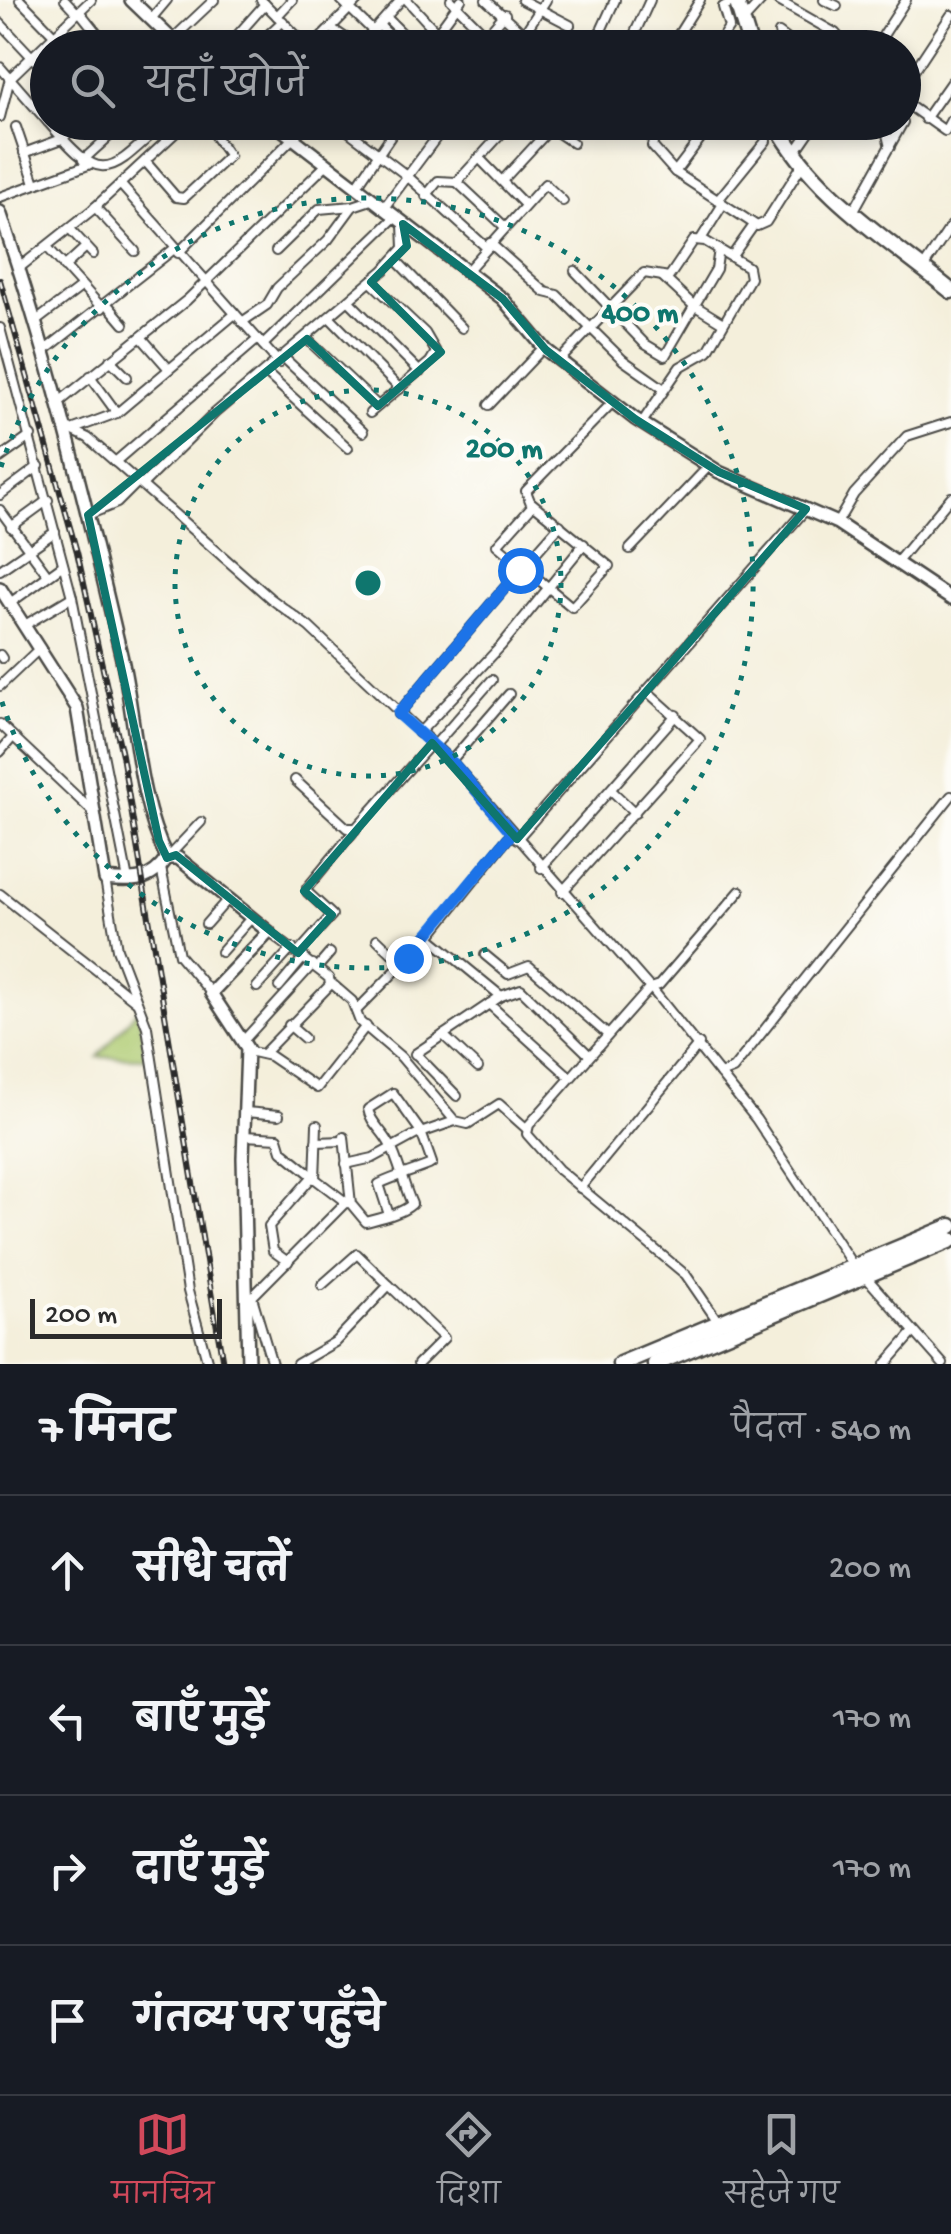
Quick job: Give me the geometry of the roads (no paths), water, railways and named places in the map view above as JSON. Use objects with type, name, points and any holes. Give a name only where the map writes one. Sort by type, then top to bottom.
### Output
[{"type":"highway","points":[[731,2],[745,30]]},
{"type":"highway","points":[[786,140],[798,159],[853,212],[951,291]]},
{"type":"highway","points":[[654,1364],[951,1226]]},
{"type":"highway","points":[[620,1364],[719,1323],[951,1240]]},
{"type":"street","points":[[20,0],[51,30]]},
{"type":"street","points":[[65,0],[94,30]]},
{"type":"street","points":[[59,30],[91,0]]},
{"type":"street","points":[[131,0],[160,30]]},
{"type":"street","points":[[151,19],[167,0]]},
{"type":"street","points":[[186,30],[214,0]]},
{"type":"street","points":[[271,30],[292,0]]},
{"type":"street","points":[[341,0],[380,30]]},
{"type":"street","points":[[334,30],[331,28],[358,0]]},
{"type":"street","points":[[376,28],[404,0],[436,30]]},
{"type":"street","points":[[486,0],[521,30]]},
{"type":"street","points":[[527,30],[546,0]]},
{"type":"street","points":[[601,30],[614,0]]},
{"type":"street","points":[[681,30],[700,0]]},
{"type":"street","points":[[742,22],[762,0]]},
{"type":"street","points":[[777,0],[830,30]]},
{"type":"street","points":[[824,0],[836,6]]},
{"type":"street","points":[[887,30],[906,0]]},
{"type":"street","points":[[515,22],[526,1],[570,25]]},
{"type":"street","points":[[635,30],[647,1]]},
{"type":"street","points":[[240,30],[263,2],[292,30]]},
{"type":"street","points":[[439,30],[456,2],[478,30]]},
{"type":"street","points":[[726,30],[731,2]]},
{"type":"street","points":[[491,30],[506,14]]},
{"type":"street","points":[[921,60],[951,15]]},
{"type":"street","points":[[386,17],[399,30]]},
{"type":"street","points":[[0,23],[30,53]]},
{"type":"street","points":[[3,73],[30,56]]},
{"type":"street","points":[[0,117],[3,73]]},
{"type":"street","points":[[3,73],[30,102]]},
{"type":"street","points":[[926,119],[948,94],[951,82]]},
{"type":"street","points":[[921,115],[945,132],[951,120]]},
{"type":"street","points":[[16,127],[35,183]]},
{"type":"street","points":[[24,153],[59,140]]},
{"type":"street","points":[[63,140],[85,162],[116,165],[144,140]]},
{"type":"street","points":[[0,197],[85,162],[107,140]]},
{"type":"street","points":[[19,268],[48,248],[168,140]]},
{"type":"street","points":[[146,161],[176,197],[184,198],[228,156],[217,140]]},
{"type":"street","points":[[358,140],[406,175],[426,196],[545,292],[558,295],[590,329],[664,389]]},
{"type":"street","points":[[356,187],[386,140]]},
{"type":"street","points":[[383,209],[434,140]]},
{"type":"street","points":[[458,182],[496,140]]},
{"type":"street","points":[[502,181],[534,140]]},
{"type":"street","points":[[568,140],[573,143]]},
{"type":"street","points":[[654,140],[652,146],[675,172],[754,225]]},
{"type":"street","points":[[675,172],[699,140]]},
{"type":"street","points":[[701,240],[721,202],[766,140]]},
{"type":"street","points":[[732,256],[754,225],[766,222],[807,140]]},
{"type":"street","points":[[888,140],[890,148]]},
{"type":"street","points":[[853,212],[894,140]]},
{"type":"street","points":[[44,351],[176,251],[294,142],[467,271],[513,309],[559,361],[641,424],[708,466],[837,523],[951,599]]},
{"type":"street","points":[[480,159],[526,205]]},
{"type":"street","points":[[58,402],[207,280],[326,165]]},
{"type":"street","points":[[426,196],[438,180],[458,182],[505,226]]},
{"type":"street","points":[[120,184],[260,342],[363,432]]},
{"type":"street","points":[[467,271],[546,184],[563,200]]},
{"type":"street","points":[[276,251],[320,208],[353,206],[372,200]]},
{"type":"street","points":[[242,322],[267,305],[277,288],[334,233],[353,206]]},
{"type":"street","points":[[95,207],[135,251]]},
{"type":"street","points":[[0,212],[58,402],[70,428],[164,863],[179,955],[211,993],[246,1046],[316,1088],[366,1026]]},
{"type":"street","points":[[88,515],[111,507],[215,413],[372,282],[405,243],[398,221]]},
{"type":"street","points":[[115,462],[398,221]]},
{"type":"street","points":[[923,268],[951,226]]},
{"type":"street","points":[[64,268],[90,250],[70,229]]},
{"type":"street","points":[[559,361],[644,273],[669,276],[691,242],[701,240],[732,256],[752,272],[724,324],[706,354],[685,362],[641,424]]},
{"type":"street","points":[[48,248],[80,287],[124,324]]},
{"type":"street","points":[[575,271],[662,356],[716,268],[720,249]]},
{"type":"street","points":[[395,258],[462,328]]},
{"type":"street","points":[[662,276],[695,306],[724,324]]},
{"type":"street","points":[[306,339],[374,410],[420,372],[435,355],[433,343],[372,282]]},
{"type":"street","points":[[34,322],[80,287]]},
{"type":"street","points":[[349,301],[420,372]]},
{"type":"street","points":[[70,428],[117,414],[235,314]]},
{"type":"street","points":[[330,318],[400,389]]},
{"type":"street","points":[[0,328],[72,596],[128,880]]},
{"type":"street","points":[[141,337],[169,369]]},
{"type":"street","points":[[489,404],[544,347]]},
{"type":"street","points":[[110,360],[127,377]]},
{"type":"street","points":[[0,373],[12,368]]},
{"type":"street","points":[[266,374],[348,448]]},
{"type":"street","points":[[90,376],[117,414]]},
{"type":"street","points":[[532,503],[498,545],[575,606],[608,569],[526,495],[528,488],[612,403]]},
{"type":"street","points":[[837,523],[854,494],[907,436],[951,422]]},
{"type":"street","points":[[70,428],[140,483],[270,598],[309,626],[450,761],[699,1044],[774,1143],[859,1271],[942,1364]]},
{"type":"street","points":[[0,458],[32,436]]},
{"type":"street","points":[[0,495],[40,466]]},
{"type":"street","points":[[630,549],[708,466]]},
{"type":"street","points":[[897,562],[951,497]]},
{"type":"street","points":[[12,527],[48,500]]},
{"type":"street","points":[[356,1012],[648,692],[806,508]]},
{"type":"street","points":[[0,510],[47,574]]},
{"type":"street","points":[[398,714],[560,524]]},
{"type":"street","points":[[0,570],[55,532]]},
{"type":"street","points":[[419,733],[550,588],[584,544]]},
{"type":"street","points":[[63,565],[4,596],[77,708],[117,950],[140,1005],[188,1291],[208,1364]]},
{"type":"street","points":[[25,625],[72,596]]},
{"type":"street","points":[[0,686],[40,648]]},
{"type":"street","points":[[258,987],[298,953],[332,916],[307,892],[308,888],[356,828],[492,680]]},
{"type":"street","points":[[562,892],[700,739],[648,692]]},
{"type":"street","points":[[450,761],[510,694]]},
{"type":"street","points":[[541,868],[676,715]]},
{"type":"street","points":[[0,724],[93,812]]},
{"type":"street","points":[[0,752],[12,737]]},
{"type":"street","points":[[295,780],[347,828],[356,828]]},
{"type":"street","points":[[611,790],[635,813]]},
{"type":"street","points":[[720,1074],[733,1069],[951,796]]},
{"type":"street","points":[[105,879],[150,876],[202,822]]},
{"type":"street","points":[[164,863],[182,860],[315,966],[352,1001],[366,1026],[404,1060],[455,1121]]},
{"type":"street","points":[[527,1129],[588,1054],[740,891]]},
{"type":"street","points":[[0,894],[140,1005]]},
{"type":"street","points":[[206,924],[228,899]]},
{"type":"street","points":[[221,952],[252,917]]},
{"type":"street","points":[[211,993],[269,932]]},
{"type":"street","points":[[428,937],[500,996]]},
{"type":"street","points":[[377,940],[402,963]]},
{"type":"street","points":[[279,988],[298,953]]},
{"type":"street","points":[[248,1364],[246,1046],[330,953]]},
{"type":"street","points":[[485,955],[508,974],[529,966],[607,1034]]},
{"type":"street","points":[[264,1054],[289,1024],[327,991],[330,982]]},
{"type":"street","points":[[404,1060],[500,996],[521,989],[588,1054]]},
{"type":"street","points":[[489,1004],[570,1077]]},
{"type":"street","points":[[289,1024],[304,1038]]},
{"type":"street","points":[[443,1035],[478,1068]]},
{"type":"street","points":[[580,1188],[699,1044]]},
{"type":"street","points":[[415,1054],[421,1055],[458,1096]]},
{"type":"street","points":[[244,1136],[278,1138],[282,1150],[349,1203],[364,1222],[389,1215],[412,1205],[400,1175],[391,1148],[367,1112],[389,1093],[421,1132],[432,1163],[400,1175],[379,1184],[389,1215]]},
{"type":"street","points":[[346,1164],[421,1132],[455,1121],[468,1124],[499,1104],[527,1129],[550,1162],[686,1275],[719,1323]]},
{"type":"street","points":[[246,1112],[279,1115]]},
{"type":"street","points":[[288,1262],[273,1251],[269,1226],[314,1178],[317,1126]]},
{"type":"street","points":[[316,1142],[344,1139],[349,1203]]},
{"type":"street","points":[[250,1300],[349,1203]]},
{"type":"street","points":[[322,1284],[358,1254],[444,1338],[418,1364]]},
{"type":"street","points":[[296,1364],[315,1360],[389,1285]]},
{"type":"street","points":[[250,1300],[272,1364]]},
{"type":"street","points":[[886,1364],[914,1333]]},
{"type":"railway","points":[[0,280],[77,552],[122,755],[223,1364]]}]
